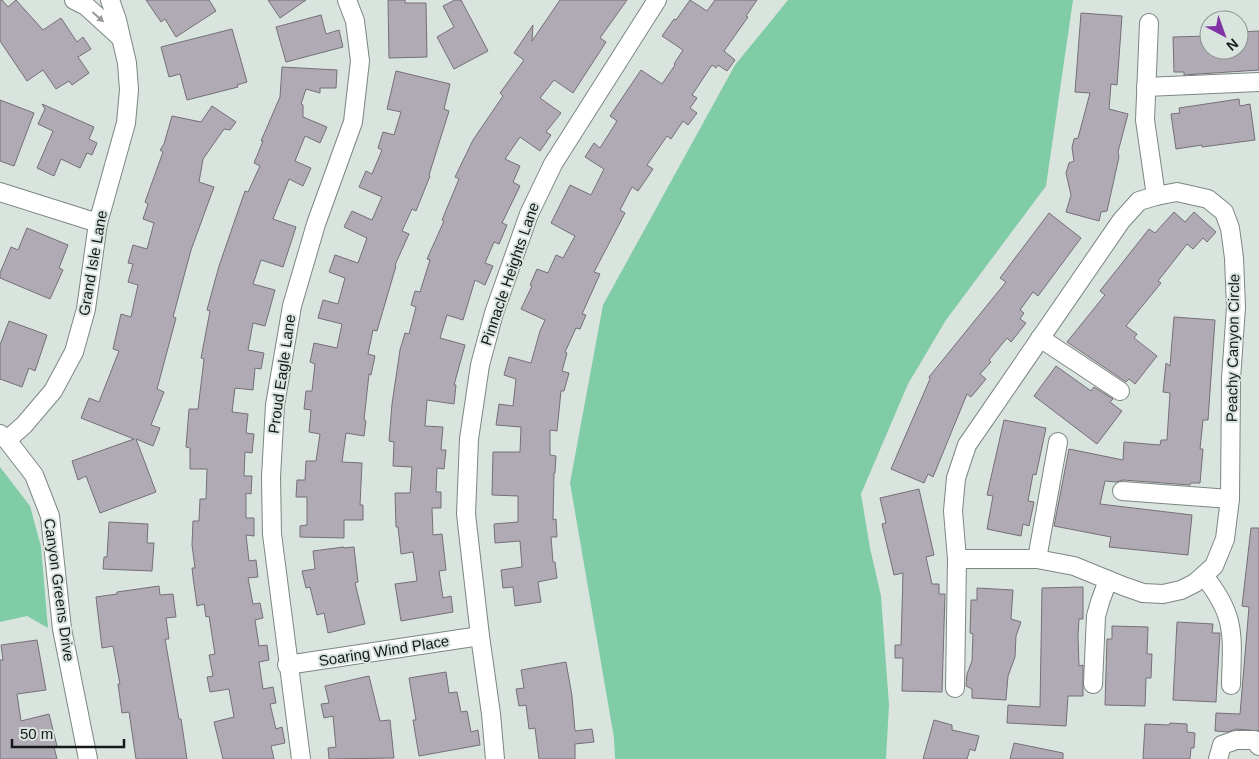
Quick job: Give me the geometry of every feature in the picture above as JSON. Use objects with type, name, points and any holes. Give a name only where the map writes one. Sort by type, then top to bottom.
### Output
[{"type":"street","points":[[74,0],[86,6],[120,36]]},
{"type":"street","name":"Grand Isle Lane","points":[[4,437],[24,425],[53,391],[74,352],[86,310],[98,223],[126,123],[129,90],[127,63],[118,20],[110,0]]},
{"type":"street","name":"Proud Eagle Lane","points":[[301,759],[287,665],[272,534],[271,477],[275,405],[292,306],[316,224],[353,122],[360,61],[355,21],[348,0]]},
{"type":"street","name":"Pinnacle Heights Lane","points":[[495,759],[466,514],[468,439],[480,365],[494,313],[529,214],[553,164],[657,0]]},
{"type":"street","points":[[1149,23],[1145,120],[1156,196]]},
{"type":"street","points":[[1146,87],[1259,82]]},
{"type":"street","points":[[0,192],[98,223]]},
{"type":"street","name":"Peachy Canyon Circle","points":[[955,688],[957,559],[954,503],[956,478],[967,445],[1121,221],[1139,201],[1177,192],[1208,199],[1224,212],[1230,228],[1234,258],[1236,307],[1231,379],[1230,499],[1225,539],[1214,566],[1195,583],[1181,590],[1163,594],[1143,593],[1074,566],[1037,559],[957,559]]},
{"type":"street","points":[[1040,338],[1120,391]]},
{"type":"street","name":"Canyon Greens Drive","points":[[4,437],[34,475],[50,516],[62,629],[88,759]]},
{"type":"street","points":[[1037,559],[1058,442]]},
{"type":"street","points":[[1122,491],[1230,499]]},
{"type":"street","points":[[1204,576],[1218,593],[1228,614],[1232,635],[1230,685]]},
{"type":"street","points":[[1094,684],[1096,616],[1108,580]]},
{"type":"street","name":"Soaring Wind Place","points":[[287,665],[480,636]]},
{"type":"street","points":[[1218,759],[1222,745],[1229,742],[1254,740],[1259,746]]},
{"type":"green space","points":[[788,0],[1073,0],[1046,186],[946,320],[908,384],[861,494],[870,548],[881,596],[889,705],[886,759],[615,759],[614,738],[570,483],[603,305],[735,65]]},
{"type":"green space","points":[[0,467],[30,506],[41,547],[48,628],[27,616],[0,622]]},
{"type":"building","points":[[0,0],[8,7],[16,0],[43,30],[61,18],[77,42],[83,37],[91,49],[78,57],[89,73],[72,85],[69,81],[56,89],[43,70],[27,81],[0,41]]},
{"type":"building","points":[[146,0],[209,0],[216,11],[176,37],[165,19],[161,22]]},
{"type":"building","points":[[268,0],[306,0],[280,18]]},
{"type":"building","points":[[388,0],[405,0],[405,3],[426,3],[427,57],[389,58]]},
{"type":"building","points":[[455,0],[461,0],[488,51],[454,69],[437,37],[454,27],[443,6]]},
{"type":"building","points":[[560,0],[627,0],[600,38],[606,42],[573,93],[554,80],[540,98],[561,113],[546,132],[551,135],[540,151],[520,137],[505,159],[520,166],[513,182],[520,186],[502,223],[507,225],[499,244],[494,242],[485,263],[493,266],[485,285],[475,280],[463,320],[447,315],[440,338],[465,345],[454,385],[456,385],[454,404],[427,400],[425,426],[443,427],[441,450],[446,450],[444,469],[437,468],[436,492],[441,492],[441,508],[432,508],[433,535],[442,534],[446,570],[439,571],[443,598],[451,596],[453,612],[401,621],[395,584],[417,581],[413,552],[401,554],[398,527],[396,527],[395,493],[410,493],[412,467],[393,466],[394,442],[389,441],[400,350],[405,333],[409,334],[416,307],[411,305],[415,291],[420,292],[430,260],[427,259],[444,221],[442,220],[459,179],[455,177],[473,140],[503,96],[500,93],[524,60],[514,53],[533,25],[532,41]]},
{"type":"building","points":[[690,0],[707,11],[715,0],[757,0],[746,16],[748,17],[724,51],[735,60],[727,71],[718,65],[716,68],[712,65],[692,95],[697,98],[690,108],[697,113],[688,125],[683,121],[671,139],[667,136],[647,165],[653,169],[638,191],[632,187],[620,210],[625,213],[594,272],[600,274],[582,314],[586,315],[580,329],[576,328],[565,352],[567,353],[562,371],[569,373],[564,391],[561,391],[557,431],[550,430],[550,455],[556,456],[553,520],[556,519],[557,537],[551,537],[553,562],[555,562],[557,578],[538,582],[541,602],[515,606],[513,587],[503,588],[501,570],[522,567],[520,541],[495,543],[494,524],[518,522],[518,496],[492,495],[493,452],[520,452],[521,427],[496,425],[499,404],[513,406],[516,379],[504,375],[509,357],[531,363],[545,320],[521,309],[532,286],[530,285],[537,269],[548,273],[556,255],[563,258],[575,236],[551,223],[570,185],[591,195],[604,169],[585,157],[594,143],[600,148],[617,121],[610,116],[641,70],[662,84],[675,65],[683,50],[662,36]]},
{"type":"building","points":[[1081,13],[1122,16],[1117,85],[1111,84],[1109,109],[1128,114],[1118,152],[1119,157],[1107,211],[1101,212],[1099,221],[1066,212],[1071,195],[1066,173],[1069,163],[1074,161],[1072,148],[1074,139],[1078,138],[1090,93],[1075,92]]},
{"type":"building","points":[[321,15],[326,34],[339,30],[343,47],[286,62],[276,27]]},
{"type":"building","points":[[232,29],[247,82],[237,85],[238,87],[187,100],[180,74],[169,77],[161,47]]},
{"type":"building","points":[[1259,31],[1259,70],[1184,75],[1184,72],[1174,72],[1173,37],[1199,36],[1199,60],[1249,60],[1249,32]]},
{"type":"building","points":[[282,67],[337,70],[336,88],[320,88],[320,93],[306,89],[301,104],[303,105],[303,117],[327,127],[320,143],[305,136],[295,161],[311,168],[303,186],[289,179],[273,219],[296,227],[283,267],[261,260],[253,284],[275,290],[265,326],[253,323],[248,350],[264,353],[261,369],[255,368],[253,390],[235,388],[232,412],[248,414],[246,433],[254,434],[252,453],[245,452],[244,476],[252,476],[251,494],[246,493],[246,518],[254,518],[254,536],[246,535],[249,561],[256,560],[258,577],[248,578],[253,604],[260,603],[263,618],[255,620],[259,646],[267,645],[269,660],[259,662],[263,689],[273,687],[276,703],[270,704],[276,729],[282,727],[285,743],[271,746],[274,759],[223,759],[214,722],[234,717],[229,689],[210,692],[207,677],[213,676],[209,655],[215,654],[209,616],[206,617],[204,604],[197,606],[192,568],[195,568],[192,545],[193,521],[199,521],[200,499],[206,499],[207,469],[190,469],[190,448],[186,447],[189,409],[198,409],[204,359],[201,358],[210,311],[207,310],[219,266],[245,191],[248,192],[260,166],[254,163],[263,141],[261,141],[280,97]]},
{"type":"building","points":[[396,71],[450,84],[444,109],[449,111],[430,176],[416,211],[412,209],[402,231],[409,234],[395,265],[377,331],[373,330],[368,354],[375,356],[371,375],[369,374],[364,436],[346,433],[342,462],[362,463],[360,505],[363,505],[363,520],[344,520],[344,538],[300,537],[300,526],[307,525],[307,497],[296,497],[297,480],[305,480],[306,461],[316,461],[320,434],[309,432],[311,410],[304,409],[306,391],[312,391],[315,364],[310,362],[314,343],[337,348],[342,324],[318,318],[323,300],[338,304],[345,278],[329,272],[335,255],[358,263],[367,238],[344,227],[352,211],[372,220],[382,197],[359,187],[366,171],[372,174],[382,150],[378,148],[383,132],[394,135],[401,112],[387,109]]},
{"type":"building","points":[[1239,99],[1240,106],[1250,104],[1255,140],[1176,149],[1171,114],[1180,113],[1179,108]]},
{"type":"building","points":[[0,100],[34,113],[14,166],[0,161]]},
{"type":"building","points":[[42,104],[94,127],[89,139],[97,143],[92,155],[87,153],[80,168],[61,159],[54,176],[37,168],[53,131],[38,124],[45,109]]},
{"type":"building","points":[[212,106],[236,122],[230,130],[224,129],[203,159],[199,182],[214,187],[191,250],[173,317],[176,318],[157,389],[164,392],[151,425],[160,428],[153,446],[136,439],[156,492],[100,513],[86,476],[78,480],[72,461],[134,439],[81,418],[89,398],[99,402],[119,351],[113,349],[121,314],[131,317],[138,285],[128,282],[133,264],[128,263],[133,245],[147,249],[154,223],[143,219],[148,204],[145,202],[163,152],[160,150],[164,144],[172,116],[201,122]]},
{"type":"building","points":[[1174,212],[1185,222],[1194,212],[1216,232],[1207,242],[1203,238],[1193,249],[1187,244],[1158,281],[1161,283],[1126,326],[1137,334],[1134,338],[1157,356],[1135,384],[1129,379],[1126,382],[1067,342],[1105,295],[1100,291],[1149,229],[1155,233]]},
{"type":"building","points":[[1049,213],[1081,238],[1038,296],[1033,292],[1020,310],[1024,313],[1020,319],[1026,323],[1011,342],[1007,338],[989,360],[991,362],[980,374],[986,379],[971,397],[967,394],[933,477],[928,474],[924,483],[891,469],[930,379],[929,377],[1006,282],[1000,278]]},
{"type":"building","points":[[27,228],[68,245],[59,268],[63,270],[50,299],[0,278],[0,273],[11,247],[18,250]]},
{"type":"building","points":[[1174,317],[1215,320],[1208,420],[1203,420],[1200,449],[1203,449],[1200,483],[1191,483],[1190,485],[1123,480],[1116,482],[1105,481],[1100,504],[1192,515],[1188,555],[1109,547],[1111,537],[1054,526],[1069,449],[1123,460],[1124,442],[1160,445],[1161,440],[1167,440],[1170,393],[1163,392],[1166,363],[1170,366]]},
{"type":"building","points":[[9,321],[47,335],[35,371],[29,368],[22,387],[0,379],[0,345]]},
{"type":"building","points":[[1056,366],[1091,391],[1094,387],[1113,399],[1110,402],[1122,411],[1097,444],[1034,396]]},
{"type":"building","points":[[1004,420],[1046,428],[1036,475],[1033,474],[1028,501],[1034,502],[1029,526],[1023,524],[1021,536],[987,529],[993,496],[987,495]]},
{"type":"building","points":[[919,489],[934,555],[926,557],[932,584],[939,584],[939,594],[945,594],[942,692],[902,691],[903,658],[895,658],[895,645],[901,645],[903,573],[894,575],[882,524],[886,523],[880,498]]},
{"type":"building","points":[[109,522],[148,524],[147,543],[154,543],[152,571],[103,569],[104,557],[107,557]]},
{"type":"building","points":[[1251,528],[1259,528],[1259,731],[1236,729],[1228,732],[1215,731],[1216,713],[1240,714],[1249,607],[1242,606]]},
{"type":"building","points":[[354,547],[358,582],[355,583],[365,624],[328,633],[324,613],[317,615],[310,587],[306,588],[302,571],[315,569],[313,551]]},
{"type":"building","points":[[159,586],[160,595],[173,594],[176,617],[166,618],[169,639],[165,639],[187,759],[136,759],[129,712],[122,713],[118,684],[120,684],[113,646],[102,648],[96,597]]},
{"type":"building","points":[[1083,587],[1083,619],[1079,619],[1078,636],[1079,666],[1083,665],[1083,696],[1068,696],[1066,726],[1007,723],[1008,705],[1040,707],[1042,588]]},
{"type":"building","points":[[977,588],[1013,590],[1011,619],[1021,622],[1016,636],[1015,657],[1008,676],[1006,700],[972,698],[972,689],[966,686],[967,674],[972,661],[973,634],[970,633],[971,600],[977,600]]},
{"type":"building","points":[[1177,622],[1213,624],[1212,633],[1220,633],[1216,702],[1173,700]]},
{"type":"building","points":[[1112,626],[1148,627],[1147,654],[1152,654],[1151,678],[1146,678],[1145,706],[1105,705],[1107,639],[1112,639]]},
{"type":"building","points":[[37,640],[46,690],[17,694],[21,721],[49,714],[57,746],[54,747],[57,759],[0,759],[0,660],[3,660],[1,645]]},
{"type":"building","points":[[566,662],[572,696],[575,731],[592,729],[594,742],[575,744],[575,759],[539,759],[535,728],[529,729],[526,705],[519,706],[516,689],[524,688],[521,670]]},
{"type":"building","points":[[446,672],[449,693],[457,692],[461,712],[467,711],[471,732],[478,730],[480,745],[419,756],[413,720],[416,720],[409,678]]},
{"type":"building","points":[[369,676],[380,721],[390,720],[394,758],[329,759],[328,748],[336,747],[333,716],[324,718],[321,704],[329,703],[325,686]]},
{"type":"building","points":[[934,720],[952,725],[952,730],[979,736],[975,751],[970,749],[967,759],[923,759]]},
{"type":"building","points":[[1170,723],[1187,724],[1187,732],[1195,733],[1194,748],[1191,748],[1190,759],[1143,759],[1145,724],[1169,725]]},
{"type":"building","points":[[1014,743],[1063,753],[1063,759],[1010,759]]}]
